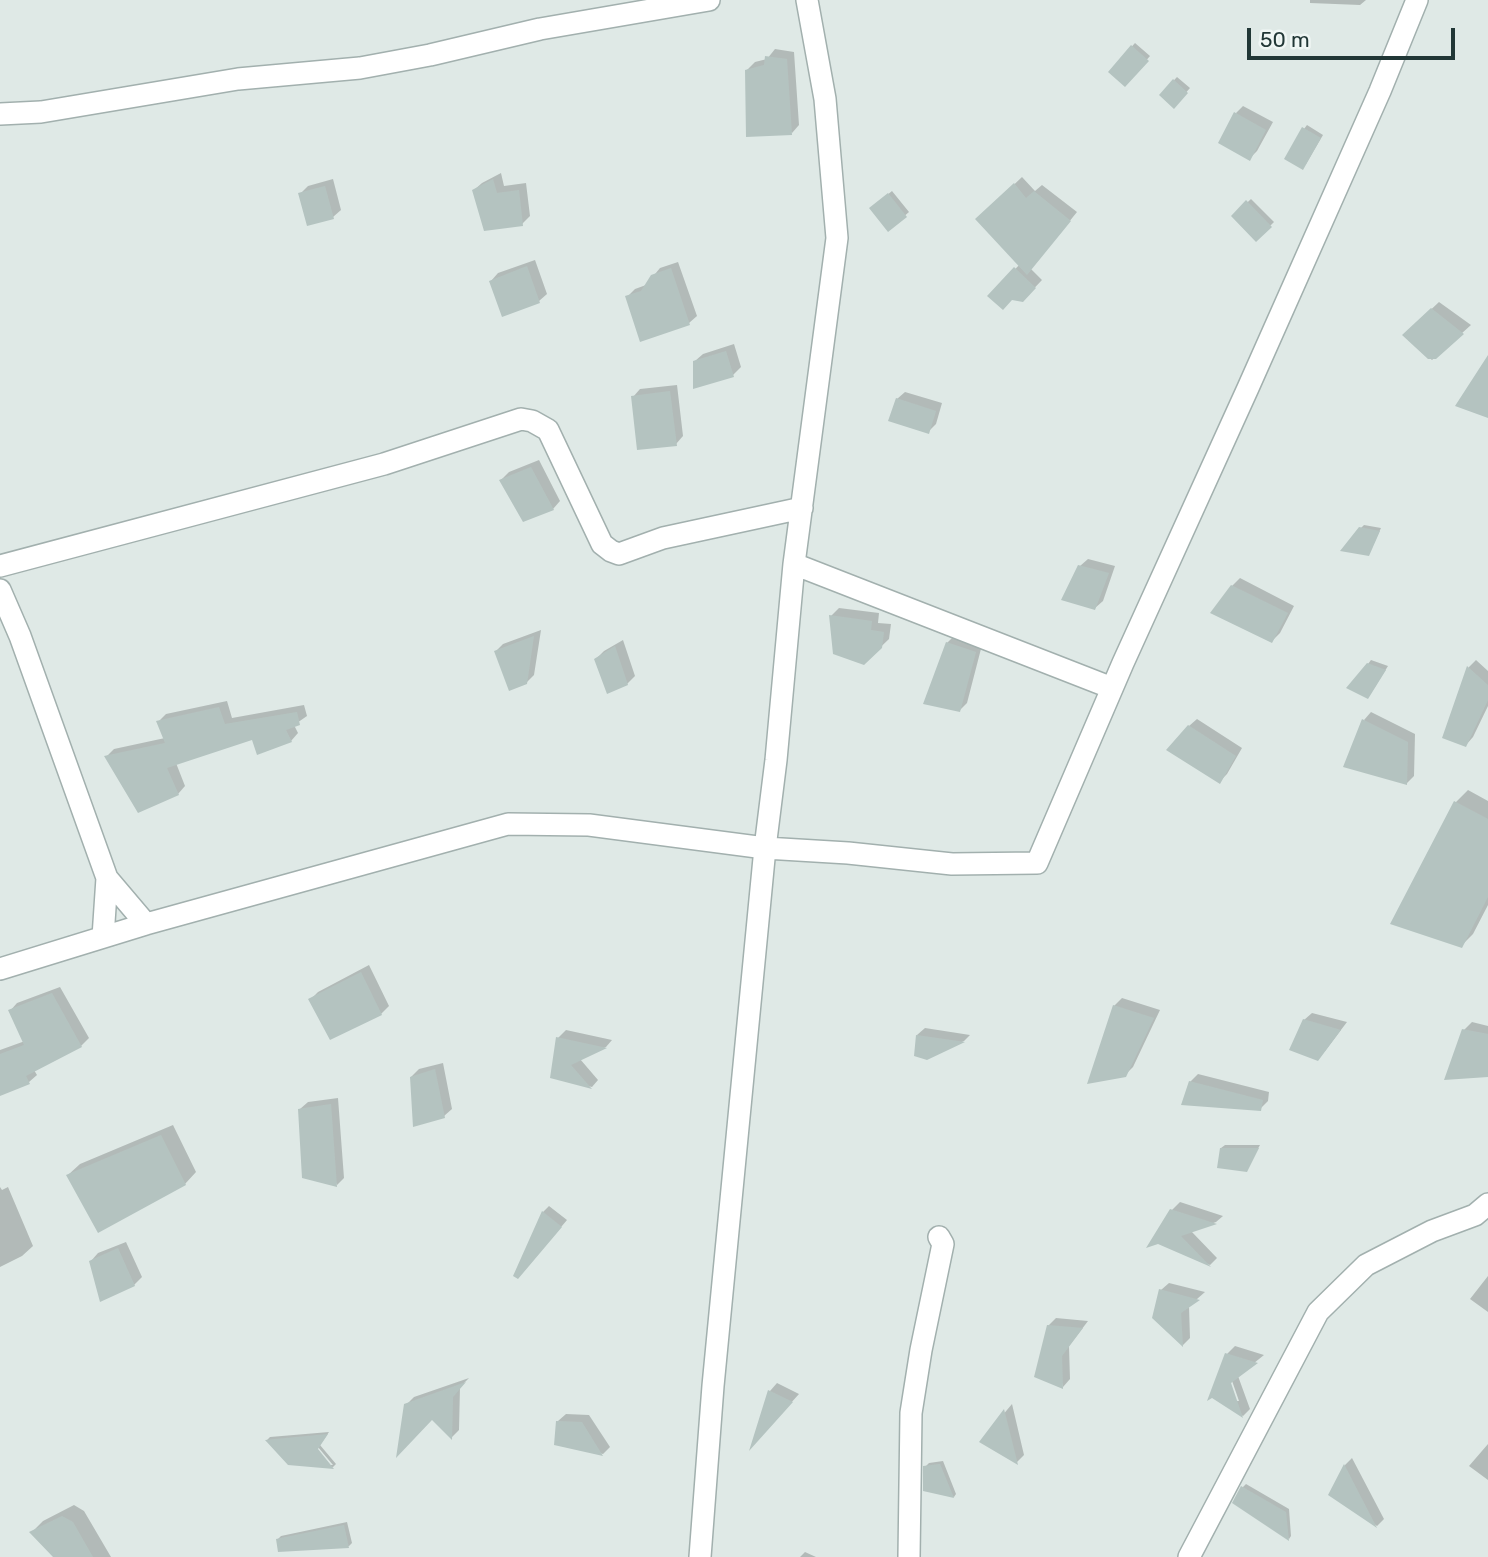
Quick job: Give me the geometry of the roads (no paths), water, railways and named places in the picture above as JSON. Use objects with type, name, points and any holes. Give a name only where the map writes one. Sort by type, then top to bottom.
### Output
[{"type":"street","points":[[0,114],[41,112],[237,79],[360,68],[430,55],[540,29],[709,0]]},
{"type":"street","points":[[700,1557],[713,1385],[794,564],[836,238],[825,99],[807,0]]},
{"type":"street","points":[[0,969],[146,924],[508,824],[589,825],[765,848],[952,864],[1037,863],[1418,0]]},
{"type":"street","points":[[0,130],[41,112]]},
{"type":"street","points":[[0,566],[384,464],[521,419],[533,421],[548,430],[601,544],[619,554],[663,538],[802,508]]},
{"type":"street","points":[[794,564],[1112,688]]},
{"type":"street","points":[[0,590],[20,636],[107,878],[146,924]]},
{"type":"street","points":[[103,937],[107,878]]},
{"type":"street","points":[[1189,1557],[1318,1312],[1366,1265],[1432,1231],[1475,1215],[1488,1204]]},
{"type":"street","points":[[909,1557],[911,1413],[923,1337],[943,1244],[939,1237]]}]
